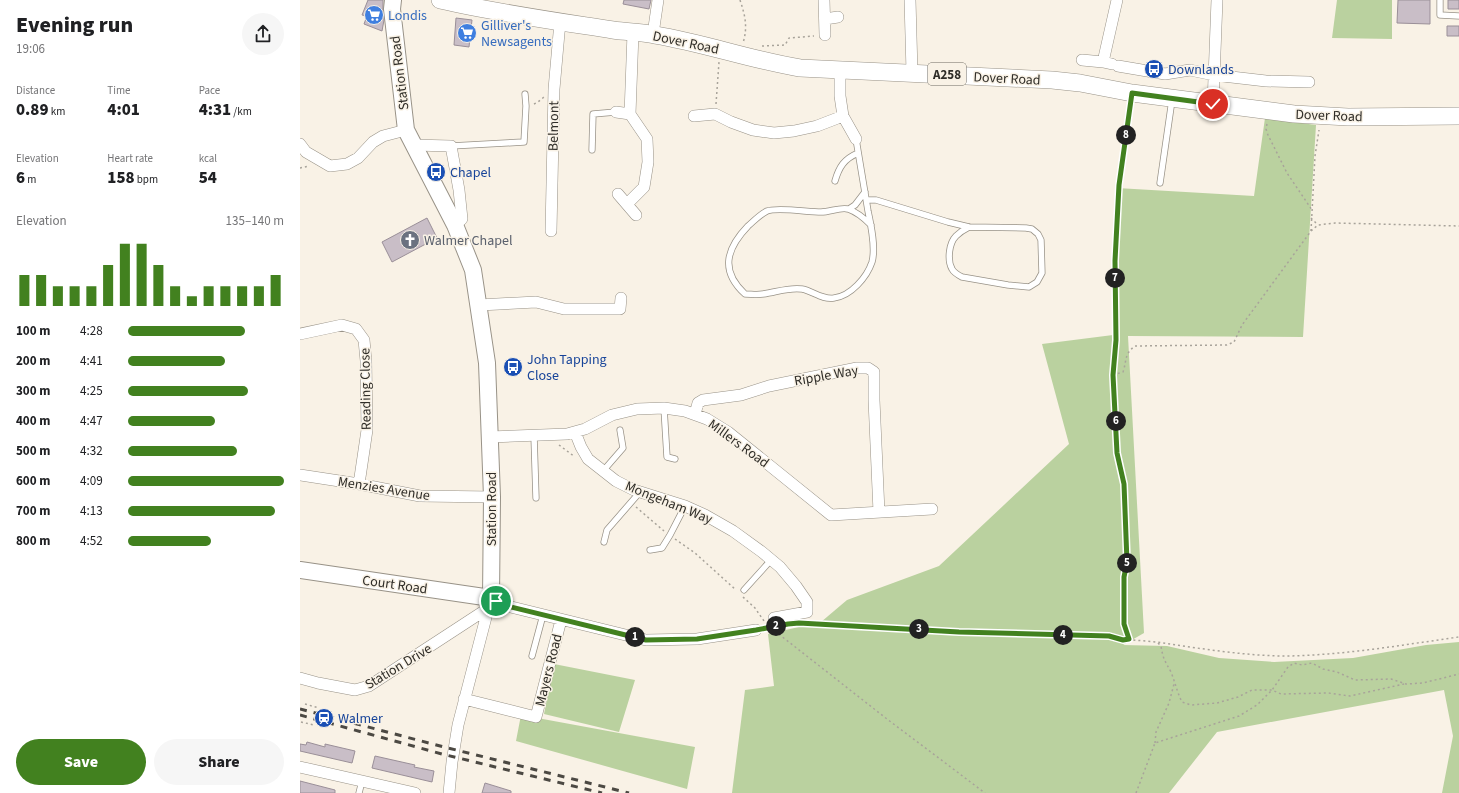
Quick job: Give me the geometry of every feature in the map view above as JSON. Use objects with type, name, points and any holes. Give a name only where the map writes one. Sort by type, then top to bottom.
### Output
[{"type":"main road","name":"Dover Road","points":[[440,0],[469,7],[560,22],[633,33],[653,34],[685,40],[738,55],[800,68],[912,72],[1052,80],[1269,112],[1348,117],[1459,116]]},
{"type":"street","name":"Station Road","points":[[393,0],[392,10],[406,130],[455,225],[473,270],[487,363],[492,497],[489,603],[464,699],[452,762],[448,793]]},
{"type":"street","points":[[653,34],[658,0]]},
{"type":"street","points":[[824,0],[826,18],[825,35]]},
{"type":"street","points":[[910,0],[912,72]]},
{"type":"street","points":[[1111,64],[1117,0]]},
{"type":"street","points":[[1213,104],[1217,0]]},
{"type":"street","points":[[826,18],[838,17]]},
{"type":"street","name":"Belmont","points":[[551,231],[554,89],[560,22]]},
{"type":"street","points":[[627,204],[644,186],[648,162],[647,139],[630,114],[633,33]]},
{"type":"street","points":[[1082,60],[1165,74],[1190,70],[1214,75],[1266,81],[1309,82]]},
{"type":"street","points":[[840,70],[840,96],[843,116],[856,139]]},
{"type":"street","points":[[616,112],[630,114]]},
{"type":"street","points":[[694,116],[715,114],[753,130],[774,133],[794,131],[817,126],[843,116]]},
{"type":"street","points":[[300,144],[306,152],[330,166],[347,164],[358,158],[373,142],[382,136],[406,130]]},
{"type":"street","points":[[413,145],[451,146],[459,190],[462,219],[455,225]]},
{"type":"street","points":[[618,194],[636,215]]},
{"type":"street","points":[[479,305],[536,302],[564,309],[620,309],[621,298]]},
{"type":"street","name":"Reading Close","points":[[300,334],[342,325],[356,329],[364,340],[366,360],[367,430],[359,484]]},
{"type":"street","name":"Ripple Way","points":[[695,414],[698,404],[703,400],[741,395],[769,386],[857,368],[868,368],[874,372],[879,512]]},
{"type":"street","name":"Millers Road","points":[[489,437],[558,435],[576,432],[624,411],[664,408],[695,414],[728,432],[831,515],[932,509]]},
{"type":"street","name":"Mongeham Way","points":[[576,432],[584,453],[588,459],[616,481],[640,492],[685,506],[733,531],[772,559],[788,576],[807,602],[807,612],[772,623]]},
{"type":"street","name":"Menzies Avenue","points":[[300,475],[359,484],[420,496],[492,497]]},
{"type":"street","name":"Court Road","points":[[300,570],[489,603]]},
{"type":"street","name":"Mayers Road","points":[[489,603],[503,605],[646,640],[697,639],[756,630]]},
{"type":"street","name":"Station Drive","points":[[300,678],[355,690],[369,686],[489,603]]},
{"type":"street","name":"Mayers Road","points":[[464,699],[536,717],[561,620]]},
{"type":"street","points":[[300,767],[415,793]]},
{"type":"lane","points":[[1440,0],[1440,15],[1459,16]]},
{"type":"lane","points":[[451,146],[524,142],[526,106],[525,94]]},
{"type":"lane","points":[[1160,183],[1173,98]]},
{"type":"lane","points":[[592,150],[593,114],[616,112]]},
{"type":"lane","points":[[856,139],[873,239],[872,262],[862,280],[850,292],[834,298],[821,297],[804,289],[789,289],[764,294],[745,294],[736,286],[730,273],[729,261],[732,248],[740,234],[758,216],[768,210],[779,209],[823,212],[849,209],[855,205],[865,192]]},
{"type":"lane","points":[[835,181],[838,168],[858,153]]},
{"type":"lane","points":[[866,200],[876,200],[969,227],[1032,229],[1042,240],[1042,273],[1037,282],[1029,287],[1008,285],[962,277],[956,274],[952,269],[950,262],[950,247],[955,236],[969,227]]},
{"type":"lane","points":[[849,209],[858,214],[871,225]]},
{"type":"lane","points":[[664,408],[667,457],[675,459]]},
{"type":"lane","points":[[603,471],[623,448],[620,430]]},
{"type":"lane","points":[[534,436],[536,498]]},
{"type":"lane","points":[[604,542],[607,530],[640,492]]},
{"type":"lane","points":[[650,550],[662,548],[670,536],[685,506]]},
{"type":"lane","points":[[744,590],[772,559]]},
{"type":"lane","points":[[532,656],[543,615]]},
{"type":"lane","points":[[360,793],[362,781]]},
{"type":"path","points":[[738,55],[747,32],[745,15],[740,0]]},
{"type":"path","points":[[757,46],[785,45],[789,38],[825,35]]},
{"type":"path","points":[[715,114],[720,49]]},
{"type":"path","points":[[526,106],[538,102],[554,89]]},
{"type":"path","points":[[1129,639],[1124,624],[1124,577],[1127,562],[1124,484],[1117,453],[1113,375],[1116,340],[1115,261],[1119,185],[1132,93]]},
{"type":"path","points":[[1269,112],[1266,129],[1268,135],[1287,173],[1312,210]]},
{"type":"path","points":[[1311,231],[1315,156],[1319,138],[1320,115]]},
{"type":"path","points":[[1311,218],[1318,225]]},
{"type":"path","points":[[1113,375],[1123,372],[1126,356],[1135,346],[1227,345],[1234,342],[1242,324],[1311,231],[1318,225],[1335,223],[1459,226]]},
{"type":"path","points":[[558,444],[576,459]]},
{"type":"path","points":[[631,502],[670,536],[695,554],[738,592]]},
{"type":"path","points":[[744,597],[772,623],[770,627],[887,719],[985,793]]},
{"type":"path","points":[[799,623],[959,632],[1109,636],[1123,640],[1129,639],[1157,642],[1239,653],[1286,656],[1340,653],[1459,637]]},
{"type":"path","points":[[1157,642],[1161,646],[1163,658],[1171,672],[1182,702],[1191,705],[1217,703],[1238,697],[1252,690],[1272,690],[1281,694],[1328,693],[1350,696],[1406,684],[1422,683],[1459,674]]},
{"type":"path","points":[[1155,742],[1240,716],[1257,705],[1272,690],[1288,667],[1294,663],[1302,665],[1312,663],[1323,669],[1337,672],[1355,680],[1391,679],[1406,684]]},
{"type":"path","points":[[1136,793],[1155,742],[1156,732],[1169,703],[1174,683]]},
{"type":"path","points":[[305,704],[319,708]]},
{"type":"path","points":[[301,722],[314,725]]},
{"type":"green space","points":[[1337,0],[1392,0],[1392,39],[1332,38]]},
{"type":"green space","points":[[1265,118],[1316,125],[1303,337],[1128,336],[1144,633],[1123,645],[1167,646],[1219,658],[1274,662],[1353,658],[1426,645],[1459,642],[1459,793],[1442,793],[1453,736],[1444,690],[1217,732],[1169,793],[732,793],[745,690],[774,686],[768,634],[821,622],[847,600],[939,566],[1069,444],[1042,344],[1113,335],[1117,188],[1254,196]]},
{"type":"green space","points":[[554,664],[635,680],[619,732],[544,714]]},
{"type":"green space","points":[[521,715],[695,747],[687,789],[516,741]]},
{"type":"building","name":"Londis","points":[[368,0],[383,0],[384,20],[382,31],[364,24],[367,16],[362,15]]},
{"type":"building","points":[[624,0],[651,0],[649,9],[623,4]]},
{"type":"building","points":[[1398,0],[1430,0],[1430,24],[1397,23]]},
{"type":"building","points":[[1448,0],[1459,0],[1459,9],[1448,9]]},
{"type":"building","points":[[456,18],[472,20],[469,47],[454,45]]},
{"type":"building","points":[[1447,26],[1459,26],[1459,36],[1447,36]]},
{"type":"building","name":"Walmer Chapel","points":[[427,218],[437,238],[392,262],[382,242]]},
{"type":"building","points":[[307,742],[325,747],[325,744],[355,751],[352,763],[300,751],[300,744],[306,745]]},
{"type":"building","points":[[375,756],[434,771],[432,782],[372,768]]},
{"type":"building","points":[[300,781],[335,790],[335,793],[300,793]]},
{"type":"building","points":[[485,783],[511,791],[511,793],[482,793]]},
{"type":"railway","points":[[300,709],[629,793]]},
{"type":"railway","points":[[300,715],[442,754],[602,793]]},
{"type":"place","name":"Londis","points":[[374,15]]},
{"type":"place","name":"Gilliver's Newsagents","points":[[467,33]]},
{"type":"place","name":"Downlands","points":[[1154,69]]},
{"type":"place","name":"Chapel","points":[[436,172]]},
{"type":"place","name":"Walmer Chapel","points":[[410,240]]},
{"type":"place","name":"John Tapping Close","points":[[513,367]]},
{"type":"place","name":"Walmer","points":[[324,718]]},
{"type":"route","points":[[496,601],[503,605],[646,640],[697,639],[799,623],[959,632],[1109,636],[1123,640],[1129,639],[1124,624],[1124,577],[1127,562],[1124,484],[1117,453],[1113,365],[1116,340],[1115,261],[1119,185],[1132,93],[1213,104]]}]
